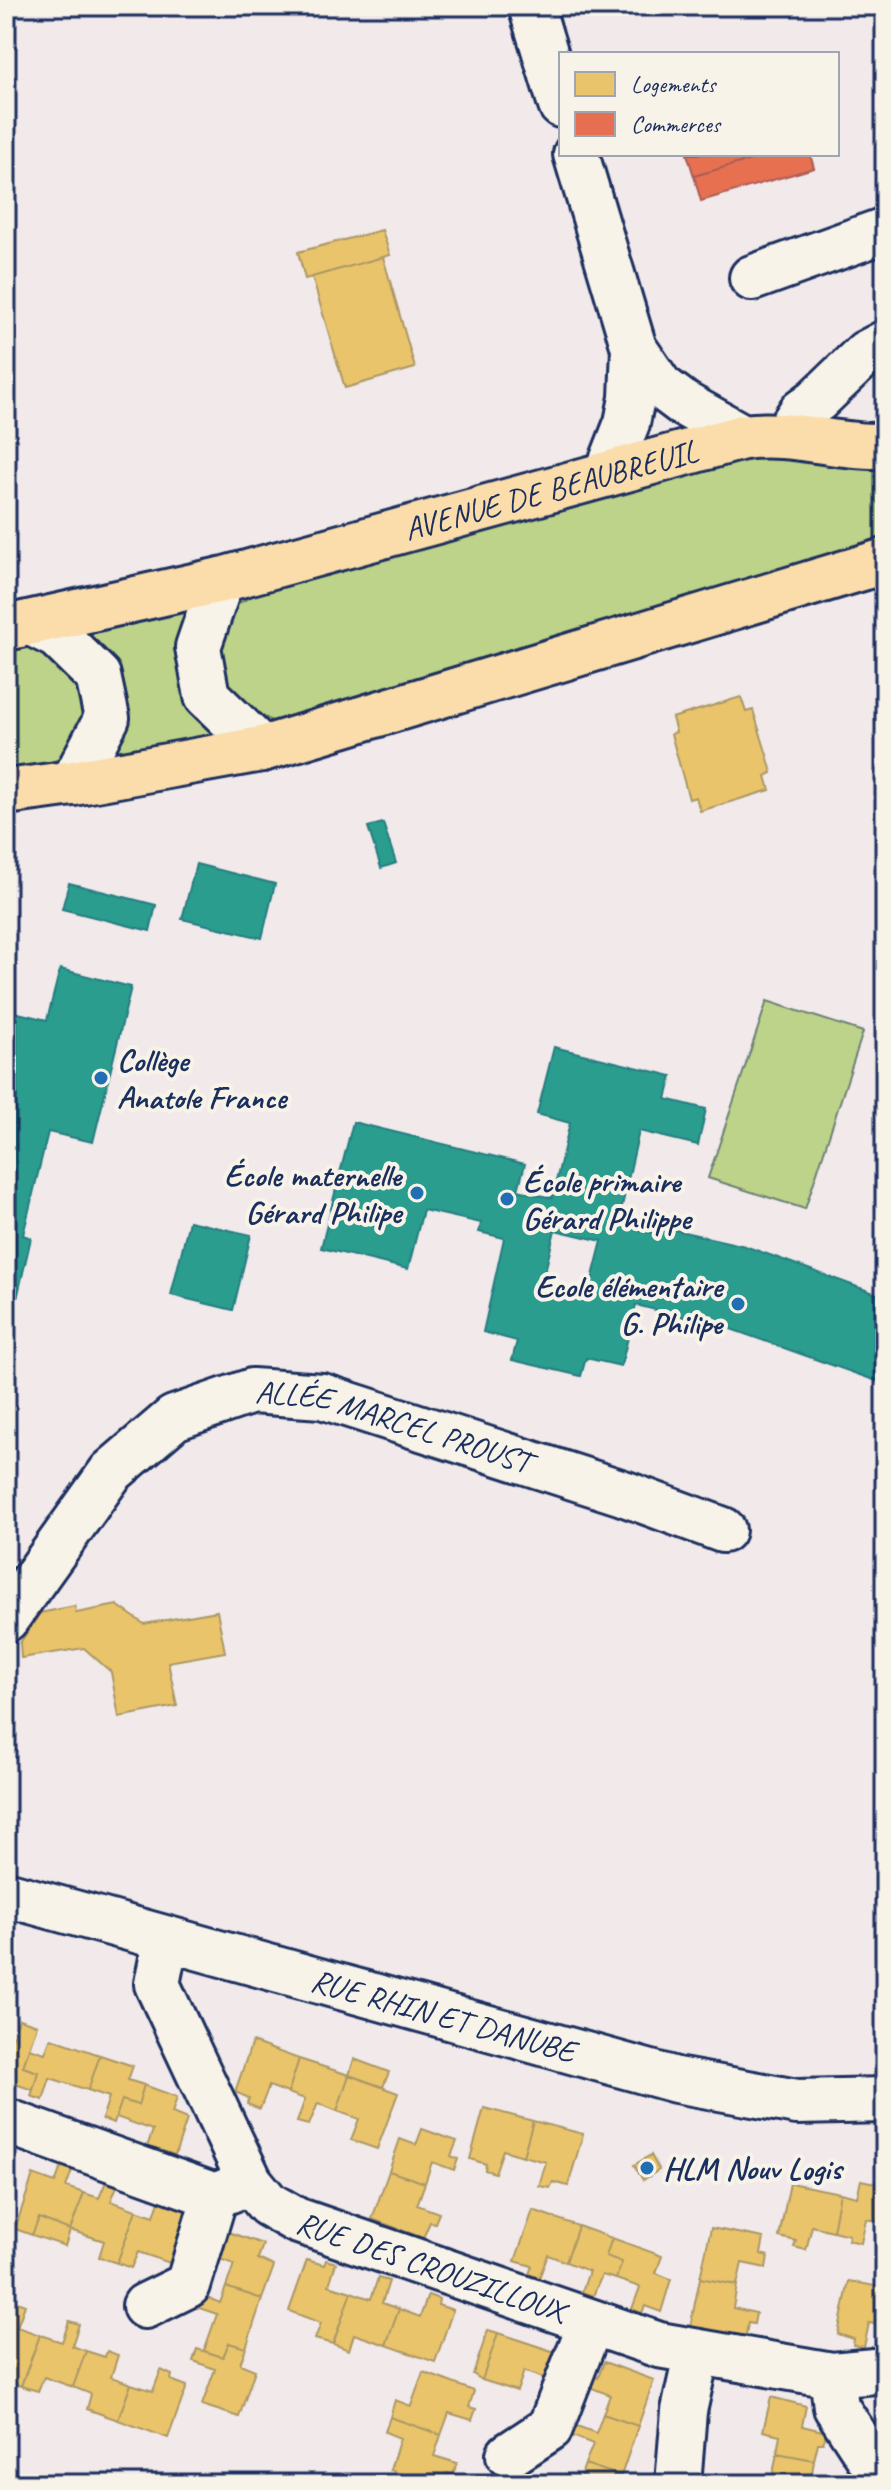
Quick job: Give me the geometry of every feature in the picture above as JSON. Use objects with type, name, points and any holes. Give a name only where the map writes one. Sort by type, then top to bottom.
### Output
[{"type":"main road","name":"AVENUE DE BEAUBREUIL","points":[[20,626],[221,580],[743,437],[786,435],[885,446]]},
{"type":"main road","points":[[6,792],[262,749],[885,561]]},
{"type":"street","points":[[531,6],[559,98]]},
{"type":"street","points":[[577,156],[634,348],[660,386],[684,404],[743,437]]},
{"type":"street","points":[[752,278],[885,230]]},
{"type":"street","points":[[786,435],[801,412],[866,353],[885,343]]},
{"type":"street","points":[[607,474],[629,411],[634,348]]},
{"type":"street","points":[[817,400],[885,373]]},
{"type":"street","points":[[221,580],[198,647],[207,696],[262,749]]},
{"type":"street","name":"AVENUE DE BEAUBREUIL","points":[[20,626],[57,636],[98,676],[107,718],[73,783]]},
{"type":"street","name":"ALLÉE MARCEL PROUST","points":[[6,1619],[111,1472],[174,1418],[252,1391],[322,1396],[623,1493],[723,1530]]},
{"type":"street","name":"RUE RHIN ET DANUBE","points":[[6,1894],[676,2080],[797,2102],[885,2100]]},
{"type":"street","name":"RUE DES CROUZILLOUX","points":[[166,1939],[157,1984],[232,2189],[296,2220],[659,2345],[832,2375],[885,2370]]},
{"type":"street","points":[[6,2121],[232,2189],[188,2285],[145,2306]]},
{"type":"street","points":[[509,2455],[550,2428],[591,2322]]},
{"type":"street","points":[[697,2352],[684,2411],[678,2464],[708,2484]]},
{"type":"street","points":[[832,2375],[836,2407],[885,2482]]},
{"type":"green space","points":[[768,453],[885,467],[885,541],[300,719],[272,721],[244,706],[226,684],[215,634],[230,608],[261,591],[678,473]]},
{"type":"green space","points":[[197,608],[229,739],[96,761],[74,629]]},
{"type":"green space","points":[[40,645],[84,676],[88,723],[63,758],[31,768],[6,770],[6,649]]},
{"type":"green space","points":[[767,1001],[863,1032],[805,1209],[708,1178]]},
{"type":"building: Logements","points":[[382,230],[390,255],[305,279],[298,252]]},
{"type":"building: Logements","points":[[383,257],[415,368],[345,388],[312,277]]},
{"type":"building: Logements","points":[[741,697],[746,712],[753,710],[772,773],[766,776],[770,790],[700,811],[696,797],[689,799],[671,734],[676,732],[672,718]]},
{"type":"building: Logements","points":[[117,1605],[144,1624],[217,1611],[225,1652],[168,1662],[177,1706],[119,1717],[111,1672],[84,1648],[21,1658],[20,1643],[40,1613],[75,1606],[76,1613]]},
{"type":"building: Logements","points":[[19,2019],[37,2025],[23,2067],[38,2072],[33,2090],[6,2081],[6,2040],[11,2042]]},
{"type":"building: Logements","points":[[51,2038],[100,2055],[88,2090],[50,2078],[43,2100],[31,2096],[38,2072],[23,2067],[29,2048],[45,2053]]},
{"type":"building: Logements","points":[[252,2042],[299,2059],[288,2093],[269,2086],[260,2109],[247,2104],[249,2098],[235,2092]]},
{"type":"building: Logements","points":[[100,2055],[133,2066],[128,2080],[144,2085],[138,2105],[122,2100],[114,2123],[102,2119],[109,2097],[88,2090]]},
{"type":"building: Logements","points":[[299,2059],[349,2075],[337,2111],[318,2103],[309,2125],[297,2122],[305,2099],[288,2093]]},
{"type":"building: Logements","points":[[354,2059],[389,2072],[383,2087],[349,2075]]},
{"type":"building: Logements","points":[[349,2075],[398,2093],[377,2149],[351,2140],[359,2119],[337,2111]]},
{"type":"building: Logements","points":[[144,2085],[177,2097],[172,2113],[187,2119],[175,2155],[160,2150],[158,2156],[145,2152],[153,2130],[116,2117],[122,2100],[138,2105]]},
{"type":"building: Logements","points":[[484,2108],[533,2121],[523,2156],[503,2150],[495,2173],[485,2170],[486,2164],[470,2159]]},
{"type":"building: Logements","points":[[533,2121],[583,2134],[568,2186],[553,2182],[550,2188],[539,2186],[546,2162],[523,2156]]},
{"type":"building: Logements","points":[[422,2129],[457,2141],[451,2156],[458,2159],[454,2170],[432,2162],[425,2183],[389,2171],[400,2139],[416,2145]]},
{"type":"building: Logements","name":"HLM Nouv Logis","points":[[651,2155],[659,2170],[643,2180],[634,2165]]},
{"type":"building: Logements","points":[[63,2162],[74,2165],[66,2187],[84,2193],[70,2230],[39,2218],[32,2235],[15,2229],[33,2175],[55,2183]]},
{"type":"building: Logements","points":[[389,2171],[425,2183],[417,2205],[439,2213],[435,2223],[430,2222],[423,2238],[372,2219]]},
{"type":"building: Logements","points":[[108,2177],[119,2181],[111,2201],[136,2210],[117,2263],[99,2257],[104,2241],[70,2230],[84,2193],[99,2198]]},
{"type":"building: Logements","points":[[861,2180],[885,2185],[885,2223],[866,2219],[861,2243],[848,2240],[849,2235],[833,2231],[840,2193],[857,2197]]},
{"type":"building: Logements","points":[[790,2183],[840,2193],[833,2231],[812,2226],[806,2250],[794,2247],[796,2241],[779,2237]]},
{"type":"building: Logements","points":[[161,2195],[174,2200],[171,2205],[187,2211],[170,2263],[138,2252],[131,2268],[117,2263],[136,2210],[154,2216]]},
{"type":"building: Logements","points":[[533,2210],[578,2226],[566,2262],[548,2255],[539,2278],[529,2274],[532,2266],[515,2261]]},
{"type":"building: Logements","points":[[39,2218],[70,2230],[65,2246],[32,2235]]},
{"type":"building: Logements","points":[[578,2226],[612,2238],[606,2256],[622,2262],[616,2279],[602,2275],[593,2296],[582,2292],[589,2271],[566,2262]]},
{"type":"building: Logements","points":[[711,2228],[764,2238],[761,2254],[768,2256],[766,2268],[742,2263],[737,2285],[700,2278]]},
{"type":"building: Logements","points":[[228,2232],[263,2244],[258,2259],[274,2266],[262,2299],[226,2287],[234,2264],[214,2257]]},
{"type":"building: Logements","points":[[612,2238],[662,2256],[656,2273],[671,2279],[661,2312],[645,2306],[642,2313],[632,2309],[640,2287],[616,2279],[622,2262],[606,2256]]},
{"type":"building: Logements","points":[[307,2260],[324,2265],[326,2260],[336,2263],[329,2285],[351,2292],[333,2344],[315,2339],[321,2323],[289,2311]]},
{"type":"building: Logements","points":[[378,2278],[389,2281],[382,2303],[399,2309],[386,2345],[354,2334],[349,2350],[333,2344],[351,2292],[371,2299]]},
{"type":"building: Logements","points":[[700,2278],[737,2285],[733,2308],[756,2313],[754,2324],[748,2323],[745,2340],[690,2328]]},
{"type":"building: Logements","points":[[849,2281],[885,2288],[885,2326],[869,2323],[864,2347],[853,2345],[854,2339],[838,2334]]},
{"type":"building: Logements","points":[[226,2287],[262,2299],[246,2348],[229,2343],[223,2357],[204,2351],[217,2314],[196,2307],[201,2295],[220,2303]]},
{"type":"building: Logements","points":[[428,2295],[439,2299],[438,2305],[453,2310],[435,2362],[386,2345],[399,2309],[420,2317]]},
{"type":"building: Logements","points":[[14,2301],[25,2305],[17,2327],[40,2335],[21,2386],[7,2381],[12,2366],[6,2363],[6,2323]]},
{"type":"building: Logements","points":[[69,2321],[79,2324],[72,2346],[86,2351],[73,2387],[44,2377],[38,2391],[21,2386],[40,2335],[62,2342]]},
{"type":"building: Logements","points":[[488,2330],[498,2333],[482,2380],[473,2374]]},
{"type":"building: Logements","points":[[498,2333],[555,2352],[546,2379],[524,2371],[517,2391],[482,2380]]},
{"type":"building: Logements","points":[[229,2343],[246,2348],[240,2364],[255,2370],[239,2417],[202,2405],[215,2369],[193,2361],[197,2349],[223,2357]]},
{"type":"building: Logements","points":[[86,2351],[105,2357],[107,2351],[118,2355],[111,2377],[131,2384],[118,2420],[87,2409],[91,2394],[73,2387]]},
{"type":"building: Logements","points":[[604,2362],[654,2380],[638,2426],[603,2414],[610,2395],[587,2386],[591,2375],[598,2378]]},
{"type":"building: Logements","points":[[161,2370],[172,2375],[171,2380],[187,2386],[168,2438],[118,2420],[131,2384],[153,2391]]},
{"type":"building: Logements","points":[[423,2372],[474,2391],[469,2407],[476,2409],[472,2420],[449,2413],[441,2435],[390,2417],[395,2400],[411,2406]]},
{"type":"building: Logements","points":[[771,2397],[806,2406],[802,2426],[827,2432],[823,2443],[818,2443],[814,2460],[777,2453],[780,2435],[763,2431]]},
{"type":"building: Logements","points":[[603,2414],[638,2426],[621,2476],[585,2464],[593,2444],[570,2435],[574,2425],[596,2433]]},
{"type":"building: Logements","points":[[390,2417],[441,2435],[434,2456],[457,2463],[453,2475],[447,2473],[442,2484],[429,2484],[390,2470],[400,2438],[385,2432]]},
{"type":"building: Logements","points":[[777,2453],[814,2460],[811,2480],[828,2484],[771,2484]]},
{"type":"building: Logements","points":[[585,2464],[621,2476],[618,2484],[578,2484]]},
{"type":"building: Commerces","points":[[688,156],[764,156],[694,176]]},
{"type":"building: Commerces","points":[[764,156],[811,156],[814,168],[701,201],[694,176]]},
{"type":"building: Écoles","points":[[383,823],[396,863],[381,868],[368,827]]},
{"type":"building: Écoles","points":[[196,864],[275,884],[262,938],[182,919]]},
{"type":"building: Écoles","points":[[69,883],[156,905],[150,931],[62,909]]},
{"type":"building: Écoles","points":[[60,969],[131,987],[93,1142],[48,1132],[23,1235],[31,1238],[7,1342],[6,1010],[47,1020]]},
{"type":"building: Écoles","points":[[554,1047],[672,1076],[666,1099],[706,1109],[698,1145],[639,1131],[618,1224],[651,1233],[653,1225],[745,1246],[885,1297],[885,1384],[728,1328],[636,1305],[621,1366],[586,1358],[581,1376],[512,1360],[517,1341],[483,1332],[504,1238],[479,1232],[481,1223],[423,1210],[408,1269],[321,1248],[353,1122],[525,1164],[518,1190],[552,1198],[570,1123],[537,1114]],"holes":[[[555,1230],[602,1241],[588,1296],[542,1284]]]},
{"type":"building: Écoles","points":[[189,1221],[251,1235],[233,1310],[171,1295]]},
{"type":"place","name":"Collège Anatole France","points":[[101,1078]]},
{"type":"place","name":"École maternelle Gérard Philipe","points":[[417,1193]]},
{"type":"place","name":"École primaire Gérard Philippe","points":[[507,1199]]},
{"type":"place","name":"Ecole élémentaire G. Philipe","points":[[738,1304]]},
{"type":"place","name":"HLM Nouv Logis","points":[[647,2168]]}]
